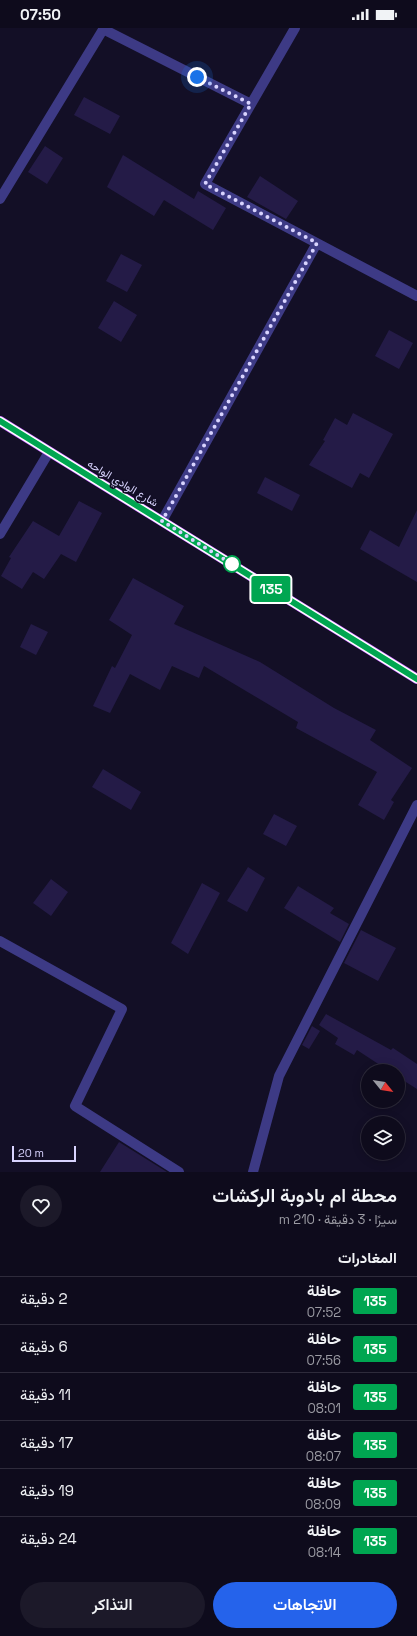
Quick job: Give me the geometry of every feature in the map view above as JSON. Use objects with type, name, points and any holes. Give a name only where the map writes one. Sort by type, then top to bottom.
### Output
[{"type":"main road","name":"شارع الوادي الواحه","points":[[0,421],[417,679]]},
{"type":"street","points":[[295,28],[205,184],[417,296]]},
{"type":"street","points":[[0,199],[103,29],[251,104]]},
{"type":"street","points":[[162,521],[317,243]]},
{"type":"street","points":[[0,534],[49,452]]},
{"type":"street","points":[[253,1172],[279,1076],[417,805]]},
{"type":"street","points":[[0,941],[122,1009],[75,1106],[179,1172]]},
{"type":"building","points":[[84,97],[120,116],[110,134],[74,115]]},
{"type":"building","points":[[45,146],[63,158],[47,184],[28,172]]},
{"type":"building","points":[[123,155],[194,199],[198,191],[226,208],[213,230],[164,200],[154,216],[107,187]]},
{"type":"building","points":[[260,176],[298,201],[286,219],[247,197]]},
{"type":"building","points":[[121,254],[142,265],[127,292],[106,281]]},
{"type":"building","points":[[114,301],[137,315],[121,342],[98,328]]},
{"type":"building","points":[[389,330],[413,343],[399,369],[375,356]]},
{"type":"building","points":[[353,413],[393,434],[369,478],[360,473],[352,488],[309,465],[325,441],[323,440],[335,418],[347,425]]},
{"type":"building","points":[[265,477],[300,495],[292,511],[257,493]]},
{"type":"building","points":[[79,501],[102,513],[76,562],[61,554],[44,579],[33,572],[22,589],[1,576],[11,558],[9,557],[33,521],[59,536]]},
{"type":"building","points":[[417,510],[417,582],[360,549],[370,530],[399,547]]},
{"type":"building","points":[[133,578],[184,606],[174,624],[260,662],[334,708],[376,730],[370,740],[412,768],[391,800],[394,802],[384,820],[358,805],[377,772],[296,728],[298,722],[204,666],[199,678],[172,666],[160,690],[130,674],[110,713],[93,706],[112,666],[115,668],[132,635],[109,620]]},
{"type":"building","points":[[31,624],[48,632],[36,655],[20,647]]},
{"type":"building","points":[[103,769],[141,792],[131,810],[92,787]]},
{"type":"building","points":[[274,814],[297,826],[286,846],[263,834]]},
{"type":"building","points":[[248,867],[265,878],[247,912],[227,901]]},
{"type":"building","points":[[51,879],[68,892],[51,916],[33,903]]},
{"type":"building","points":[[202,883],[220,893],[188,954],[171,943]]},
{"type":"building","points":[[298,886],[334,908],[330,913],[349,924],[340,942],[284,908]]},
{"type":"building","points":[[361,930],[396,948],[378,981],[344,963]]},
{"type":"building","points":[[326,1014],[391,1050],[393,1048],[417,1064],[417,1089],[405,1081],[405,1064],[378,1064],[357,1050],[354,1055],[335,1044],[338,1038],[319,1025]]},
{"type":"building","points":[[312,1026],[320,1031],[309,1049],[302,1045]]},
{"type":"building","points":[[119,1142],[167,1172],[100,1172]]},
{"type":"bus line","name":"135","points":[[0,421],[417,679]]},
{"type":"route","points":[[197,77],[251,104],[205,184],[317,243],[162,521],[232,564]]}]
